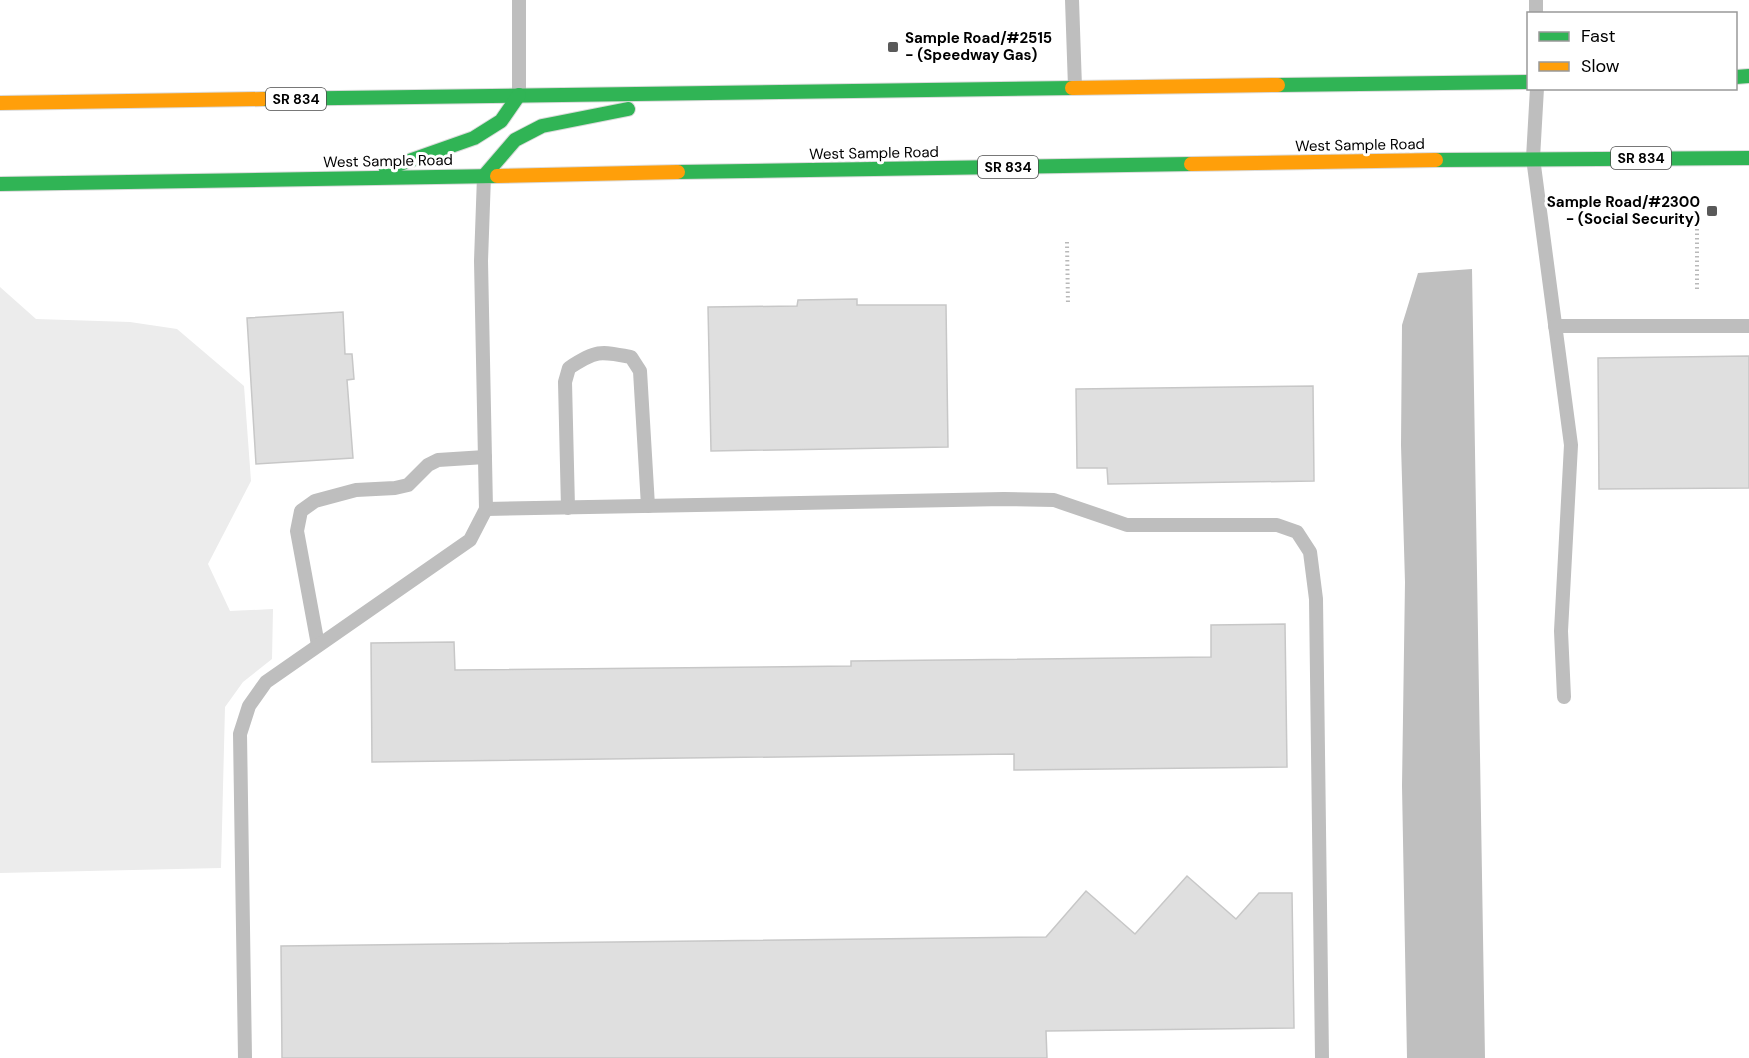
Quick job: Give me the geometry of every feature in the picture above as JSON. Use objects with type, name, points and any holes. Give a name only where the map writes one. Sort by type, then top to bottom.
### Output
[{"type":"main road","name":"SR 834","points":[[0,103],[1527,82]]},
{"type":"main road","points":[[484,176],[515,140],[542,126],[709,93]]},
{"type":"main road","points":[[362,178],[474,138],[501,121],[519,95]]},
{"type":"main road","name":"West Sample Road","points":[[0,184],[1533,158],[1749,158]]},
{"type":"lane","points":[[519,0],[519,95]]},
{"type":"lane","points":[[1072,0],[1075,87]]},
{"type":"lane","points":[[1537,90],[1533,158],[1571,445],[1562,632],[1564,697]]},
{"type":"lane","points":[[246,1058],[240,734],[249,706],[266,682],[470,540],[486,509],[481,261],[484,176]]},
{"type":"lane","points":[[1555,326],[1749,326]]},
{"type":"lane","points":[[568,508],[565,382],[569,368],[588,355],[602,352],[632,357],[640,371],[648,506]]},
{"type":"lane","points":[[318,645],[297,531],[301,511],[315,501],[356,490],[408,485],[428,465],[438,460],[485,457]]},
{"type":"lane","points":[[486,509],[992,499],[1054,500],[1127,525],[1277,525],[1297,532],[1310,552],[1316,599],[1322,1058]]},
{"type":"path","points":[[1697,229],[1697,291]]},
{"type":"path","points":[[1067,242],[1068,305]]},
{"type":"shaded area","points":[[1472,269],[1485,1058],[1407,1058],[1402,786],[1405,582],[1401,445],[1402,325],[1418,273]]},
{"type":"shaded area","points":[[0,287],[36,319],[130,322],[177,329],[244,386],[251,481],[208,564],[230,611],[273,609],[272,659],[243,682],[225,707],[221,868],[0,873]]},
{"type":"building","points":[[857,299],[857,305],[946,305],[948,447],[711,451],[708,307],[797,306],[798,300]]},
{"type":"building","points":[[343,312],[345,354],[352,354],[354,379],[347,380],[353,458],[256,464],[247,318]]},
{"type":"building","points":[[1749,356],[1749,488],[1599,489],[1598,358]]},
{"type":"building","points":[[1313,386],[1314,481],[1108,484],[1107,468],[1077,468],[1076,389]]},
{"type":"building","points":[[1285,624],[1287,767],[1014,770],[1014,754],[372,762],[371,643],[454,642],[455,670],[851,666],[851,661],[1211,657],[1211,625]]},
{"type":"building","points":[[1187,876],[1236,919],[1259,893],[1292,893],[1294,1028],[1046,1031],[1047,1058],[282,1058],[281,946],[1046,937],[1086,891],[1135,934]]},
{"type":"traffic: fast","points":[[1737,77],[1749,76]]},
{"type":"traffic: fast","points":[[1278,85],[1527,82]]},
{"type":"traffic: fast","points":[[263,99],[1072,88]]},
{"type":"traffic: fast","points":[[386,169],[474,138],[501,121],[519,95]]},
{"type":"traffic: fast","points":[[484,176],[515,140],[542,126],[628,109]]},
{"type":"traffic: fast","points":[[1436,160],[1749,158]]},
{"type":"traffic: fast","points":[[678,172],[1191,164]]},
{"type":"traffic: fast","points":[[0,184],[497,176]]},
{"type":"traffic: slow","points":[[1072,88],[1278,85]]},
{"type":"traffic: slow","points":[[0,103],[263,99]]},
{"type":"traffic: slow","points":[[1191,164],[1436,160]]},
{"type":"traffic: slow","points":[[497,176],[678,172]]},
{"type":"place","name":"Sample Road/#2515 - (Speedway Gas)","points":[[893,47]]},
{"type":"place","name":"Sample Road/#2300 - (Social Security)","points":[[1712,211]]}]
